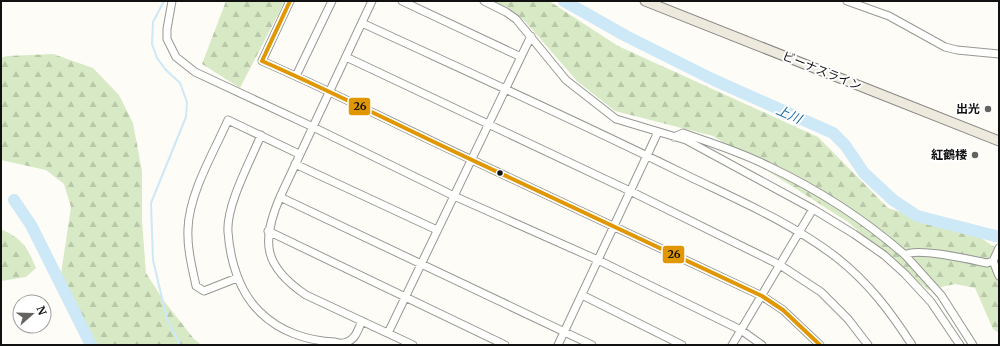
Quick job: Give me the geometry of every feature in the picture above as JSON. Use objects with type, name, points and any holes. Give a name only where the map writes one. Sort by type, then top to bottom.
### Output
[{"type":"main road","name":"ビーナスライン","points":[[646,1],[999,141]]},
{"type":"street","points":[[172,1],[167,28],[167,39],[176,57],[195,72],[313,127],[454,196],[598,260],[742,330],[762,345]]},
{"type":"street","points":[[290,1],[262,61],[331,91],[471,160],[614,225],[762,296],[783,310],[820,345]]},
{"type":"street","points":[[296,76],[332,1]]},
{"type":"street","points":[[372,1],[280,197],[268,231],[268,247],[272,260],[280,273],[293,286],[306,295],[413,345]]},
{"type":"street","points":[[402,1],[521,57]]},
{"type":"street","points":[[484,1],[516,19],[566,80],[616,119],[686,140],[813,209],[854,234],[884,255],[905,274],[931,302],[960,345]]},
{"type":"street","points":[[847,1],[889,16],[944,46],[957,50],[999,54]]},
{"type":"street","points":[[362,23],[647,156],[800,231],[837,258],[870,286],[890,311],[912,345]]},
{"type":"street","points":[[388,333],[531,36]]},
{"type":"street","points":[[346,57],[780,265],[821,292],[848,319],[868,345]]},
{"type":"street","points":[[237,278],[204,291],[196,286],[190,256],[188,228],[191,206],[228,120],[299,154]]},
{"type":"street","points":[[558,345],[658,132]]},
{"type":"street","points":[[674,137],[682,133],[773,168],[807,186],[844,209],[890,241],[905,255],[941,295],[973,345]]},
{"type":"street","points":[[262,135],[230,210],[228,231],[237,278],[260,312],[279,326],[299,336],[319,342],[346,343],[354,338],[362,321]]},
{"type":"street","points":[[295,164],[437,230]]},
{"type":"street","points":[[280,197],[592,345]]},
{"type":"street","points":[[732,345],[813,209]]},
{"type":"street","points":[[268,231],[404,298],[505,345]]},
{"type":"street","points":[[998,250],[993,261],[999,276]]},
{"type":"street","points":[[905,255],[910,251],[924,251],[987,263],[993,261]]},
{"type":"street","points":[[582,295],[682,345]]},
{"type":"green space","points":[[226,1],[285,1],[240,88],[202,64]]},
{"type":"green space","points":[[491,1],[549,1],[618,46],[818,137],[888,208],[981,238],[999,250],[999,333],[993,329],[975,288],[955,284],[928,290],[848,222],[713,136],[615,111],[577,81],[523,19]]},
{"type":"green space","points":[[53,54],[93,68],[119,95],[133,123],[142,171],[142,221],[146,273],[164,301],[194,339],[202,345],[93,345],[86,340],[69,311],[59,287],[71,207],[64,184],[46,170],[1,160],[1,58],[7,56]]},
{"type":"green space","points":[[1,229],[19,240],[30,254],[36,268],[26,277],[1,281]]},
{"type":"waterway","points":[[164,1],[153,22],[152,44],[157,58],[165,69],[180,83],[187,102],[186,117],[151,203],[153,260],[167,319],[180,345]]},
{"type":"waterway","name":"上川","points":[[564,1],[626,36],[714,80],[833,133],[845,145],[864,173],[893,200],[917,216],[999,237]]},
{"type":"waterway","points":[[14,200],[31,225],[91,345]]},
{"type":"transit line","name":"26","points":[[290,1],[262,61],[762,296],[783,310],[820,345]]},
{"type":"place","name":"出光","points":[[988,109]]},
{"type":"place","name":"紅鶴楼","points":[[975,155]]}]
